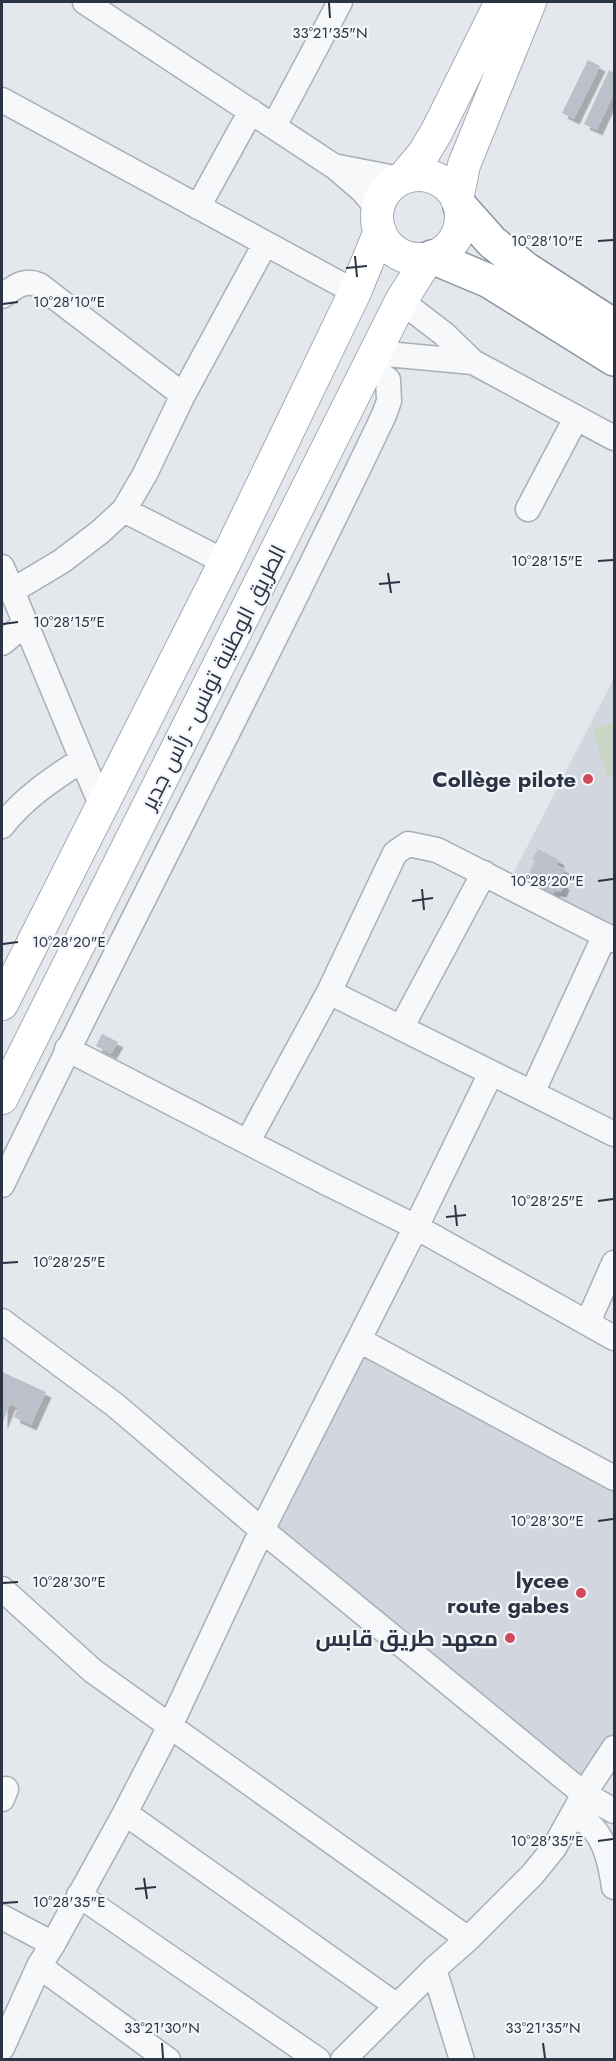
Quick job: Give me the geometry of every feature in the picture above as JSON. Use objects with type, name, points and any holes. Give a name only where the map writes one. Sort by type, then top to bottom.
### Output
[{"type":"highway","points":[[458,203],[492,242],[526,269],[615,326]]},
{"type":"highway","points":[[430,257],[489,281],[615,359]]},
{"type":"main road","points":[[402,179],[416,175],[428,176],[441,181],[450,189],[458,203],[461,219],[458,231],[443,251],[430,257],[416,259],[405,256],[390,246],[379,220],[385,192],[402,179],[424,153],[501,2]]},
{"type":"main road","points":[[458,203],[464,165],[530,2]]},
{"type":"main road","name":"الطريق الوطنية تونس - رأس جدير","points":[[2,1004],[225,562],[355,292],[379,220]]},
{"type":"main road","name":"الطريق الوطنية تونس - رأس جدير","points":[[2,1098],[401,301],[430,257]]},
{"type":"street","points":[[274,126],[340,2]]},
{"type":"street","points":[[98,5],[335,167],[363,191],[379,220]]},
{"type":"street","points":[[2,100],[355,292]]},
{"type":"street","points":[[198,207],[251,111]]},
{"type":"street","points":[[335,167],[402,179]]},
{"type":"street","points":[[12,591],[62,561],[124,510],[145,474],[183,395],[266,244]]},
{"type":"street","points":[[2,296],[21,283],[28,281],[39,285],[183,395]]},
{"type":"street","points":[[401,301],[444,334],[473,362],[615,438]]},
{"type":"street","points":[[373,360],[473,362]]},
{"type":"street","points":[[2,1185],[67,1049],[325,539],[384,415],[389,401],[388,380],[373,360]]},
{"type":"street","points":[[528,509],[576,418]]},
{"type":"street","points":[[124,510],[225,562]]},
{"type":"street","points":[[2,567],[102,807]]},
{"type":"street","points":[[2,643],[25,624]]},
{"type":"street","points":[[2,826],[17,807],[54,778],[82,760]]},
{"type":"street","points":[[248,1141],[329,992],[395,853],[408,844],[437,850],[610,938],[532,1093]]},
{"type":"street","points":[[401,1028],[484,873]]},
{"type":"street","points":[[329,992],[615,1134]]},
{"type":"street","points":[[67,1049],[416,1227],[615,1338]]},
{"type":"street","points":[[2,2048],[39,1966],[125,1813],[170,1726],[262,1530],[360,1340],[491,1073]]},
{"type":"street","points":[[588,1322],[615,1263]]},
{"type":"street","points":[[2,1321],[115,1405],[262,1530],[584,1794],[615,1811]]},
{"type":"street","points":[[360,1340],[615,1478]]},
{"type":"street","points":[[2,1588],[93,1671],[468,1939]]},
{"type":"street","points":[[343,2060],[532,1875],[554,1848],[584,1794],[615,1748]]},
{"type":"street","points":[[125,1813],[397,2006]]},
{"type":"street","points":[[573,1816],[589,1824],[602,1841],[615,1887]]},
{"type":"street","points":[[79,1895],[318,2060]]},
{"type":"street","points":[[2,1917],[53,1944]]},
{"type":"street","points":[[39,1966],[168,2060]]},
{"type":"street","points":[[434,1970],[462,2060]]},
{"type":"shaded area","name":"Collège pilote","points":[[614,678],[614,924],[510,880]]},
{"type":"shaded area","name":"معهد طريق قابس","points":[[368,1345],[614,1485],[614,1748],[584,1794],[278,1529]]},
{"type":"green space","points":[[614,723],[614,775],[607,777],[593,729]]},
{"type":"building","points":[[588,60],[600,66],[574,119],[562,113]]},
{"type":"building","points":[[609,70],[614,73],[614,93],[597,130],[584,124]]},
{"type":"building","points":[[538,849],[559,860],[557,865],[565,869],[560,880],[564,885],[561,892],[555,891],[553,894],[534,884],[536,880],[528,875]]},
{"type":"building","points":[[102,1034],[118,1042],[111,1054],[96,1046]]},
{"type":"building","points":[[2,1372],[46,1392],[31,1425],[14,1417],[18,1408],[10,1404],[2,1424]]},
{"type":"place","name":"Collège pilote","points":[[588,779]]},
{"type":"place","name":"lycee route gabes","points":[[581,1593]]},
{"type":"place","name":"معهد طريق قابس","points":[[510,1638]]}]
